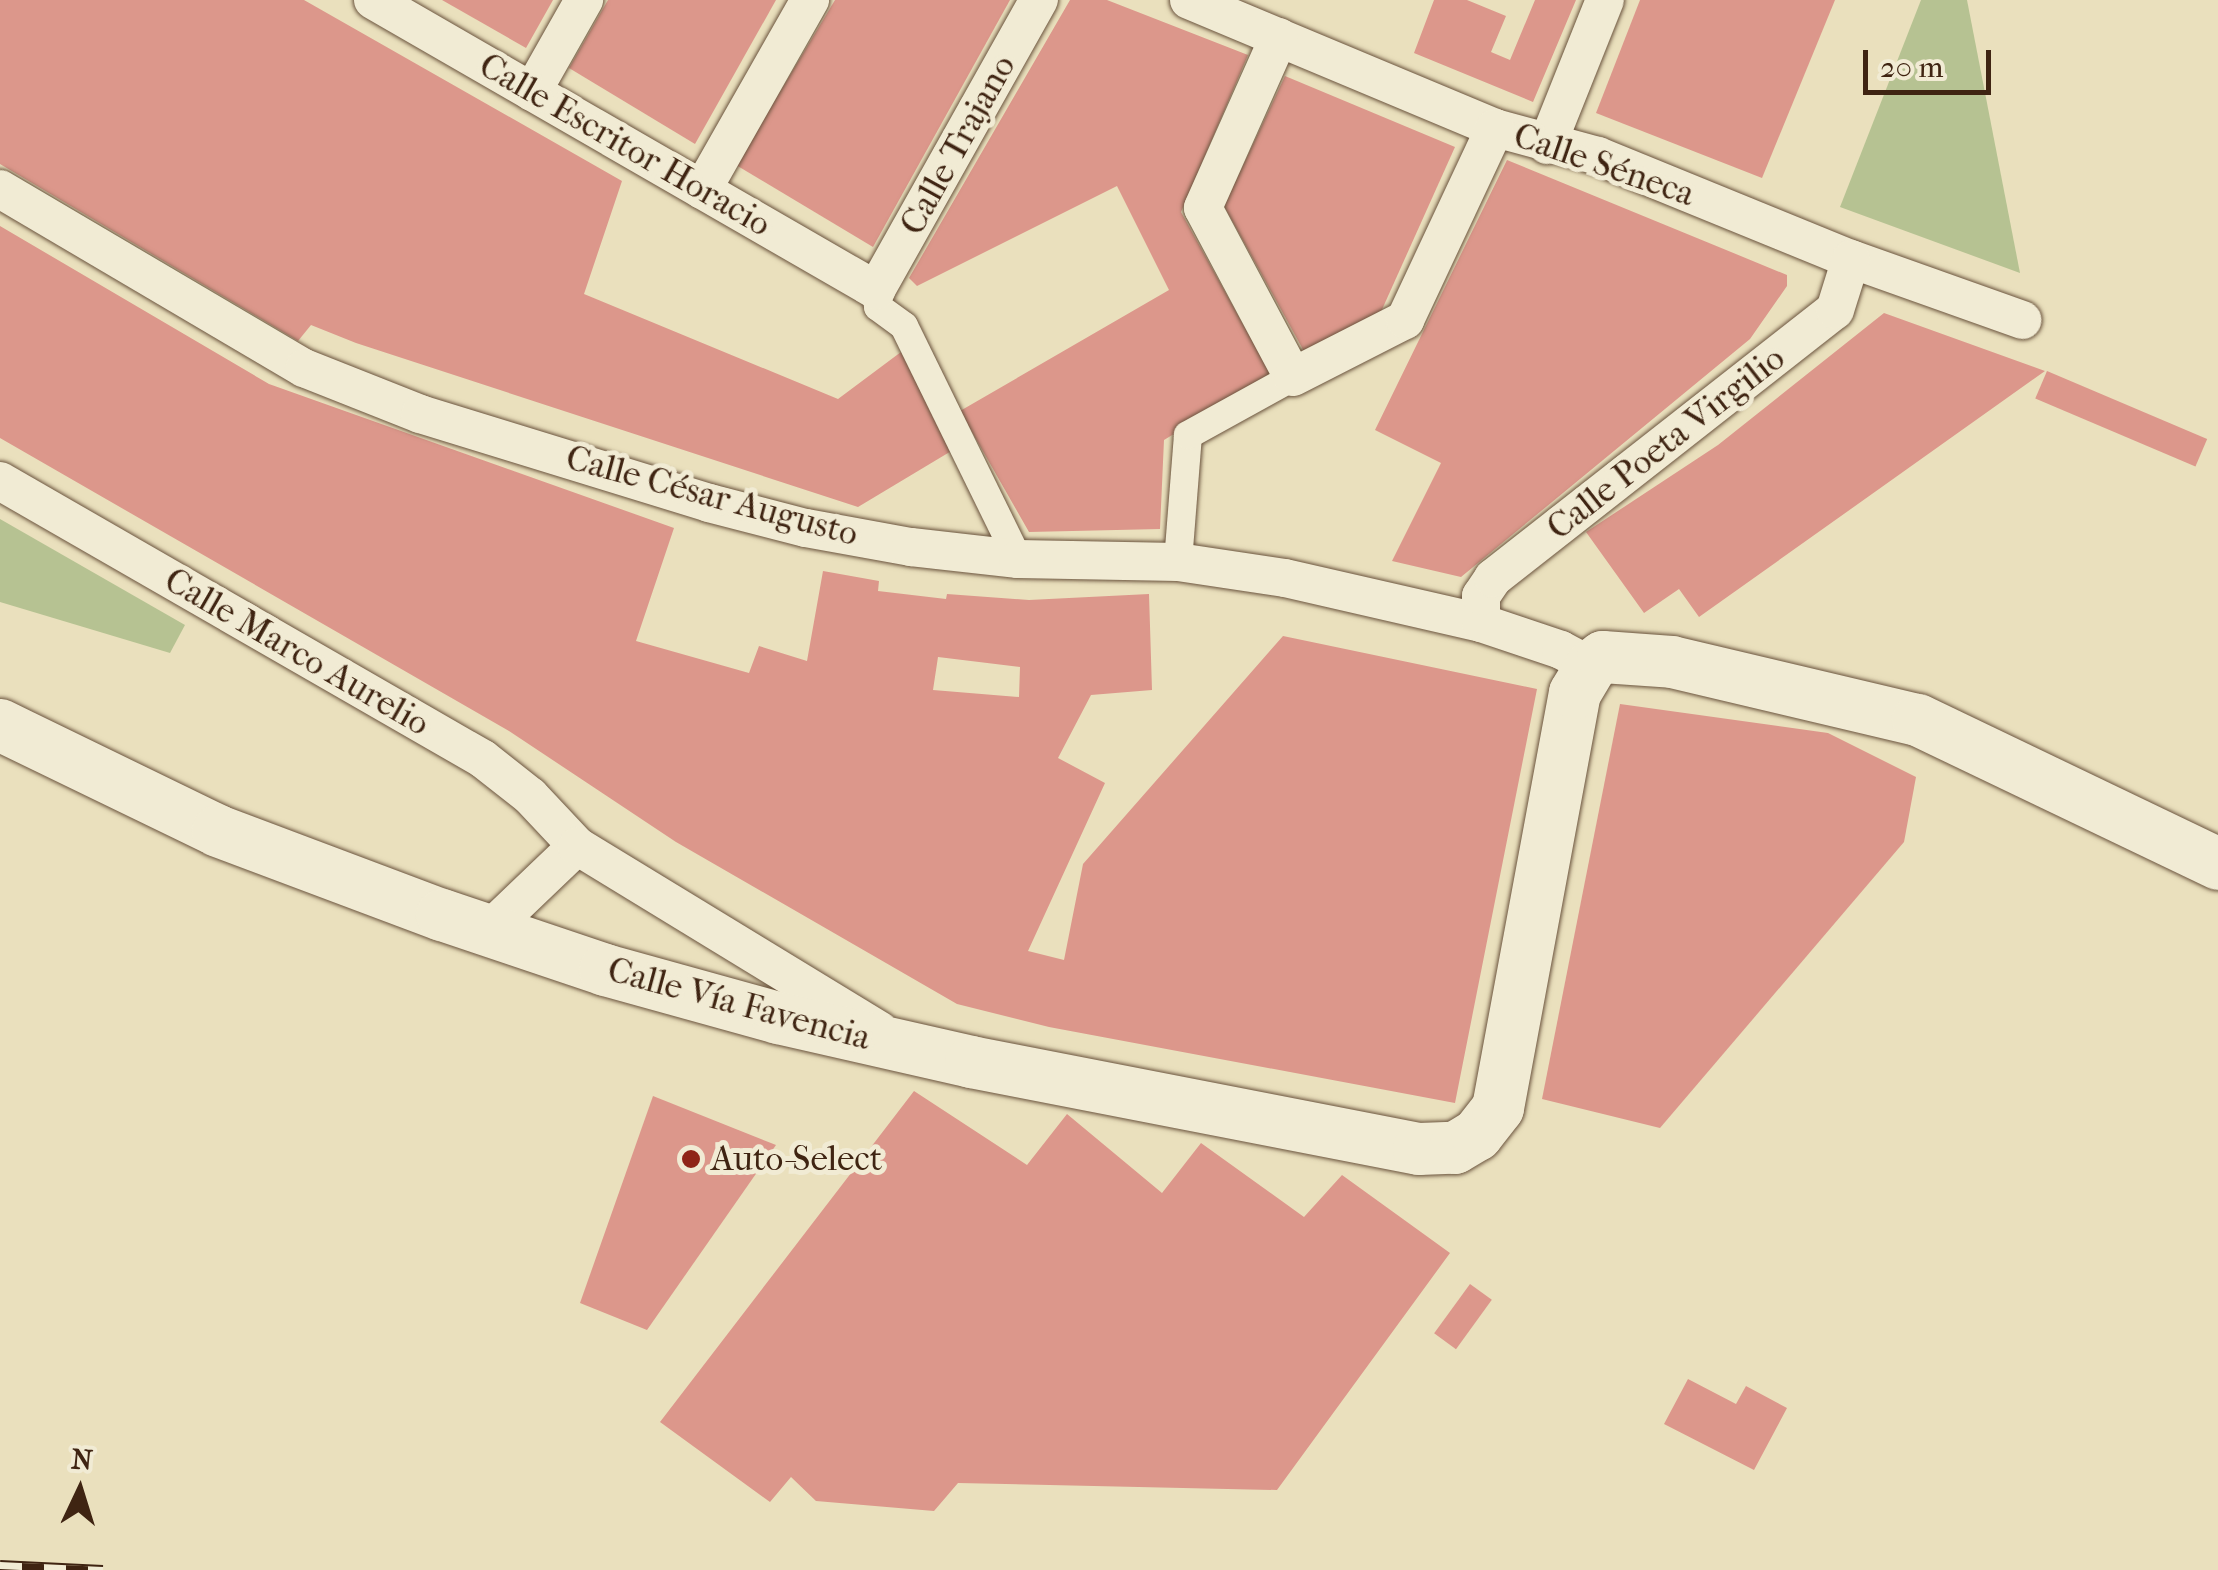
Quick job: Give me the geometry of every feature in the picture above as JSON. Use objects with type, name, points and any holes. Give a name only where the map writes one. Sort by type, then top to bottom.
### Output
[{"type":"main road","points":[[1591,666],[1603,657],[1672,662],[1918,720],[2218,864]]},
{"type":"main road","name":"Calle Vía Favencia","points":[[0,725],[218,831],[488,932],[624,976],[906,1047],[1374,1144],[1455,1148],[1477,1135],[1498,1108],[1575,693],[1591,666]]},
{"type":"street","name":"Calle Escritor Horacio","points":[[373,0],[876,290]]},
{"type":"street","points":[[532,92],[584,0]]},
{"type":"street","points":[[702,190],[810,0]]},
{"type":"street","name":"Calle Trajano","points":[[876,290],[1039,0]]},
{"type":"street","name":"Calle Séneca","points":[[1189,0],[1495,128],[1598,156],[1851,259],[2022,320]]},
{"type":"street","points":[[1547,145],[1605,0]]},
{"type":"street","points":[[1278,38],[1203,208],[1294,378]]},
{"type":"street","points":[[1178,562],[1188,435],[1405,320],[1495,128]]},
{"type":"street","name":"Calle César Augusto","points":[[0,190],[304,368],[420,414],[806,528],[1018,560],[1178,562],[1285,578],[1480,623],[1561,650],[1591,666]]},
{"type":"street","name":"Calle Poeta Virgilio","points":[[1480,623],[1481,596],[1493,578],[1835,310],[1851,259]]},
{"type":"street","points":[[876,290],[878,307],[904,326],[1018,560]]},
{"type":"street","name":"Calle Marco Aurelio","points":[[0,481],[483,759],[530,796],[577,846],[906,1047]]},
{"type":"street","points":[[488,932],[577,846]]},
{"type":"green space","points":[[1921,0],[1967,0],[2020,273],[1840,207]]},
{"type":"green space","points":[[0,519],[185,625],[170,653],[0,602]]},
{"type":"building","points":[[0,0],[304,0],[622,181],[584,294],[838,399],[901,352],[953,450],[858,507],[311,325],[298,341],[0,164]]},
{"type":"building","points":[[442,0],[553,0],[526,48]]},
{"type":"building","points":[[608,0],[776,0],[695,144],[569,68]]},
{"type":"building","points":[[835,0],[1010,0],[873,247],[736,165]]},
{"type":"building","points":[[1070,0],[1107,0],[1248,55],[1181,212],[1271,375],[1164,440],[1160,529],[1029,532],[960,411],[1169,290],[1117,186],[917,286],[909,278]]},
{"type":"building","points":[[1434,0],[1467,0],[1506,16],[1491,52],[1510,60],[1535,0],[1576,0],[1533,102],[1414,53]]},
{"type":"building","points":[[1640,0],[1835,0],[1762,178],[1596,113]]},
{"type":"building","points":[[1285,76],[1455,147],[1380,314],[1306,355],[1224,206]]},
{"type":"building","points":[[1507,160],[1787,275],[1787,286],[1750,339],[1461,577],[1392,561],[1441,463],[1375,430]]},
{"type":"building","points":[[0,226],[269,384],[674,528],[636,641],[749,673],[759,646],[807,661],[823,571],[879,581],[878,591],[946,599],[947,594],[1029,600],[1149,594],[1152,690],[1091,695],[1058,758],[1105,783],[1028,951],[1064,960],[1083,864],[1283,636],[1537,689],[1455,1103],[1049,1027],[957,1004],[676,842],[509,731],[0,438]],"holes":[[[938,657],[1020,667],[1019,697],[933,690]]]},
{"type":"building","points":[[1884,313],[2045,371],[1699,617],[1679,589],[1644,613],[1586,532],[1718,445]]},
{"type":"building","points":[[2047,371],[2207,439],[2195,467],[2035,399]]},
{"type":"building","points":[[1620,704],[1828,733],[1916,777],[1904,842],[1660,1128],[1542,1099]]},
{"type":"building","points":[[914,1091],[1027,1165],[1067,1114],[1162,1193],[1201,1143],[1304,1217],[1342,1175],[1450,1253],[1277,1490],[958,1483],[934,1511],[816,1501],[791,1477],[770,1502],[660,1422]]},
{"type":"building","points":[[653,1096],[776,1145],[647,1330],[580,1303]]},
{"type":"building","points":[[1470,1284],[1492,1300],[1456,1349],[1434,1333]]},
{"type":"building","points":[[1688,1379],[1736,1404],[1746,1386],[1787,1408],[1754,1470],[1664,1424]]},
{"type":"railway","points":[[0,1565],[103,1570]]},
{"type":"place","name":"Auto-Select","points":[[691,1159]]}]
